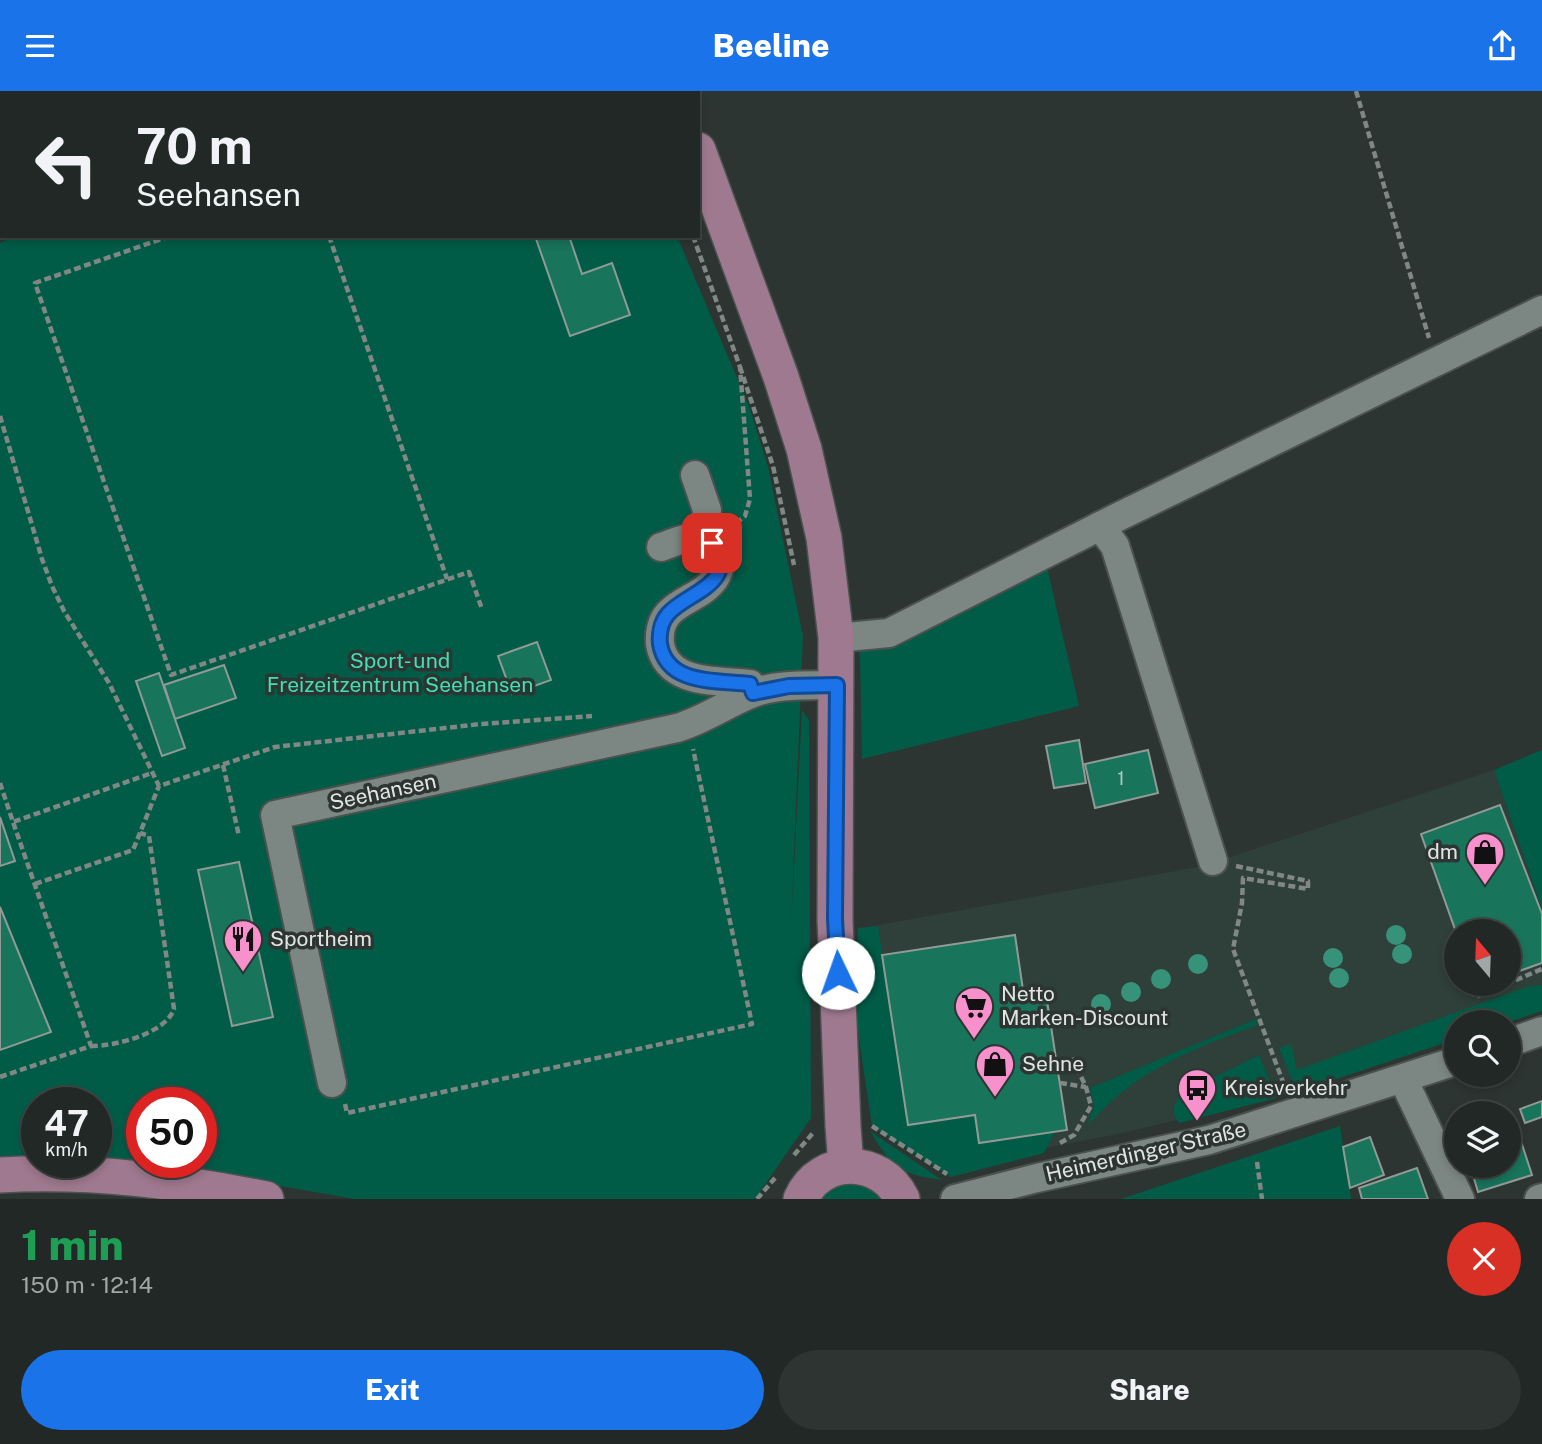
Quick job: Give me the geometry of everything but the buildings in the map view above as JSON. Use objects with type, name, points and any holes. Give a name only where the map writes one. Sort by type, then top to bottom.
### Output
[{"type":"main road","points":[[700,155],[773,353],[804,449],[824,538],[836,638],[835,919],[846,1166]]},
{"type":"main road","points":[[801,1199],[825,1172],[846,1166],[878,1172],[894,1186],[902,1199]]},
{"type":"main road","points":[[0,1175],[111,1175],[168,1181],[266,1199]]},
{"type":"street","points":[[836,638],[889,633],[1100,526],[1542,310]]},
{"type":"street","points":[[695,475],[707,510],[704,539]]},
{"type":"street","points":[[1100,526],[1115,546],[1213,861]]},
{"type":"street","points":[[661,547],[692,538],[704,539],[712,543],[718,551],[719,571],[704,590],[679,604],[667,615],[660,628],[660,644],[670,666],[678,673],[692,677],[750,684],[753,693]]},
{"type":"street","name":"Seehansen","points":[[332,1083],[275,815],[677,729],[753,693],[789,686],[837,685]]},
{"type":"street","points":[[1521,1038],[1542,1031]]},
{"type":"street","name":"Heimerdinger Straße","points":[[955,1199],[1209,1140],[1444,1065]]},
{"type":"street","points":[[1404,1079],[1460,1199]]},
{"type":"path","points":[[1356,91],[1426,332],[1440,360]]},
{"type":"path","points":[[164,238],[36,283],[171,674],[469,572],[482,609]]},
{"type":"path","points":[[330,238],[447,579]]},
{"type":"path","points":[[694,238],[773,466],[795,570]]},
{"type":"path","points":[[704,539],[736,525],[749,509],[740,366]]},
{"type":"path","points":[[0,416],[41,559],[52,586],[64,611],[109,683],[159,786]]},
{"type":"path","points":[[35,884],[133,850],[159,786],[275,747],[481,724],[604,715]]},
{"type":"path","points":[[332,1083],[343,1094],[347,1113],[752,1024],[691,742],[677,729]]},
{"type":"path","points":[[223,765],[239,836]]},
{"type":"path","points":[[13,822],[152,773]]},
{"type":"path","points":[[0,783],[91,1046]]},
{"type":"path","points":[[0,1077],[91,1046],[110,1046],[163,1025],[170,1018],[174,1009],[149,836],[140,833]]},
{"type":"path","points":[[1213,861],[1308,881],[1308,890],[1243,878],[1242,903],[1233,949],[1294,1114]]},
{"type":"path","points":[[1521,978],[1542,969]]},
{"type":"path","points":[[1037,1178],[1044,1153],[1074,1135],[1091,1106],[1086,1087],[1071,1056]]},
{"type":"path","points":[[1060,1083],[1086,1087]]},
{"type":"path","points":[[1256,1161],[1262,1199]]},
{"type":"shaded area","points":[[1494,770],[1542,909],[1542,1011],[1521,1018],[1521,1010],[1444,1010],[1444,1043],[1297,1092],[1118,1134],[966,1163],[889,1121],[868,927],[1203,866]]},
{"type":"green space","name":"Sport- und Freizeitzentrum Seehansen","points":[[11,238],[678,238],[749,406],[768,467],[803,636],[791,927],[802,710],[809,720],[811,1118],[755,1199],[355,1199],[217,1175],[217,1087],[126,1087],[126,1166],[112,1166],[112,1087],[21,1087],[21,1164],[0,1164],[0,243]]},
{"type":"green space","points":[[1044,554],[1079,706],[862,759],[860,658],[856,637]]},
{"type":"green space","points":[[1542,750],[1542,909],[1494,770]]},
{"type":"green space","points":[[878,926],[908,1125],[975,1115],[979,1143],[1055,1132],[1044,1153],[951,1177],[872,1126],[858,1032],[858,928]]},
{"type":"green space","points":[[1542,985],[1542,1011],[1521,1018],[1521,1010],[1463,1010],[1501,996],[1521,996],[1521,989]]},
{"type":"green space","points":[[1444,1017],[1444,1043],[1297,1092],[1279,1048],[1291,1044],[1297,1070]]},
{"type":"green space","points":[[1256,1019],[1258,1025],[1202,1047],[1148,1074],[1115,1098],[1088,1125],[1094,1106],[1090,1088]]},
{"type":"green space","points":[[1259,1055],[1277,1098],[1179,1123],[1174,1107],[1183,1093]]},
{"type":"green space","points":[[1340,1126],[1351,1199],[1121,1199]]},
{"type":"green space","points":[[870,1131],[942,1180],[916,1175],[898,1167],[884,1153]]},
{"type":"green space","points":[[847,1177],[890,1199],[813,1199]]},
{"type":"place","name":"dm","points":[[1485,886]]},
{"type":"place","name":"Sportheim","points":[[243,973]]},
{"type":"place","name":"Netto Marken-Discount","points":[[974,1040]]},
{"type":"place","name":"Sehne","points":[[995,1098]]},
{"type":"place","name":"Kreisverkehr","points":[[1197,1122]]},
{"type":"route","points":[[712,543],[718,551],[720,561],[719,571],[713,581],[704,590],[679,604],[667,615],[660,628],[660,644],[670,666],[678,673],[692,677],[750,684],[753,693],[789,686],[837,685],[835,919],[838,973]]}]
